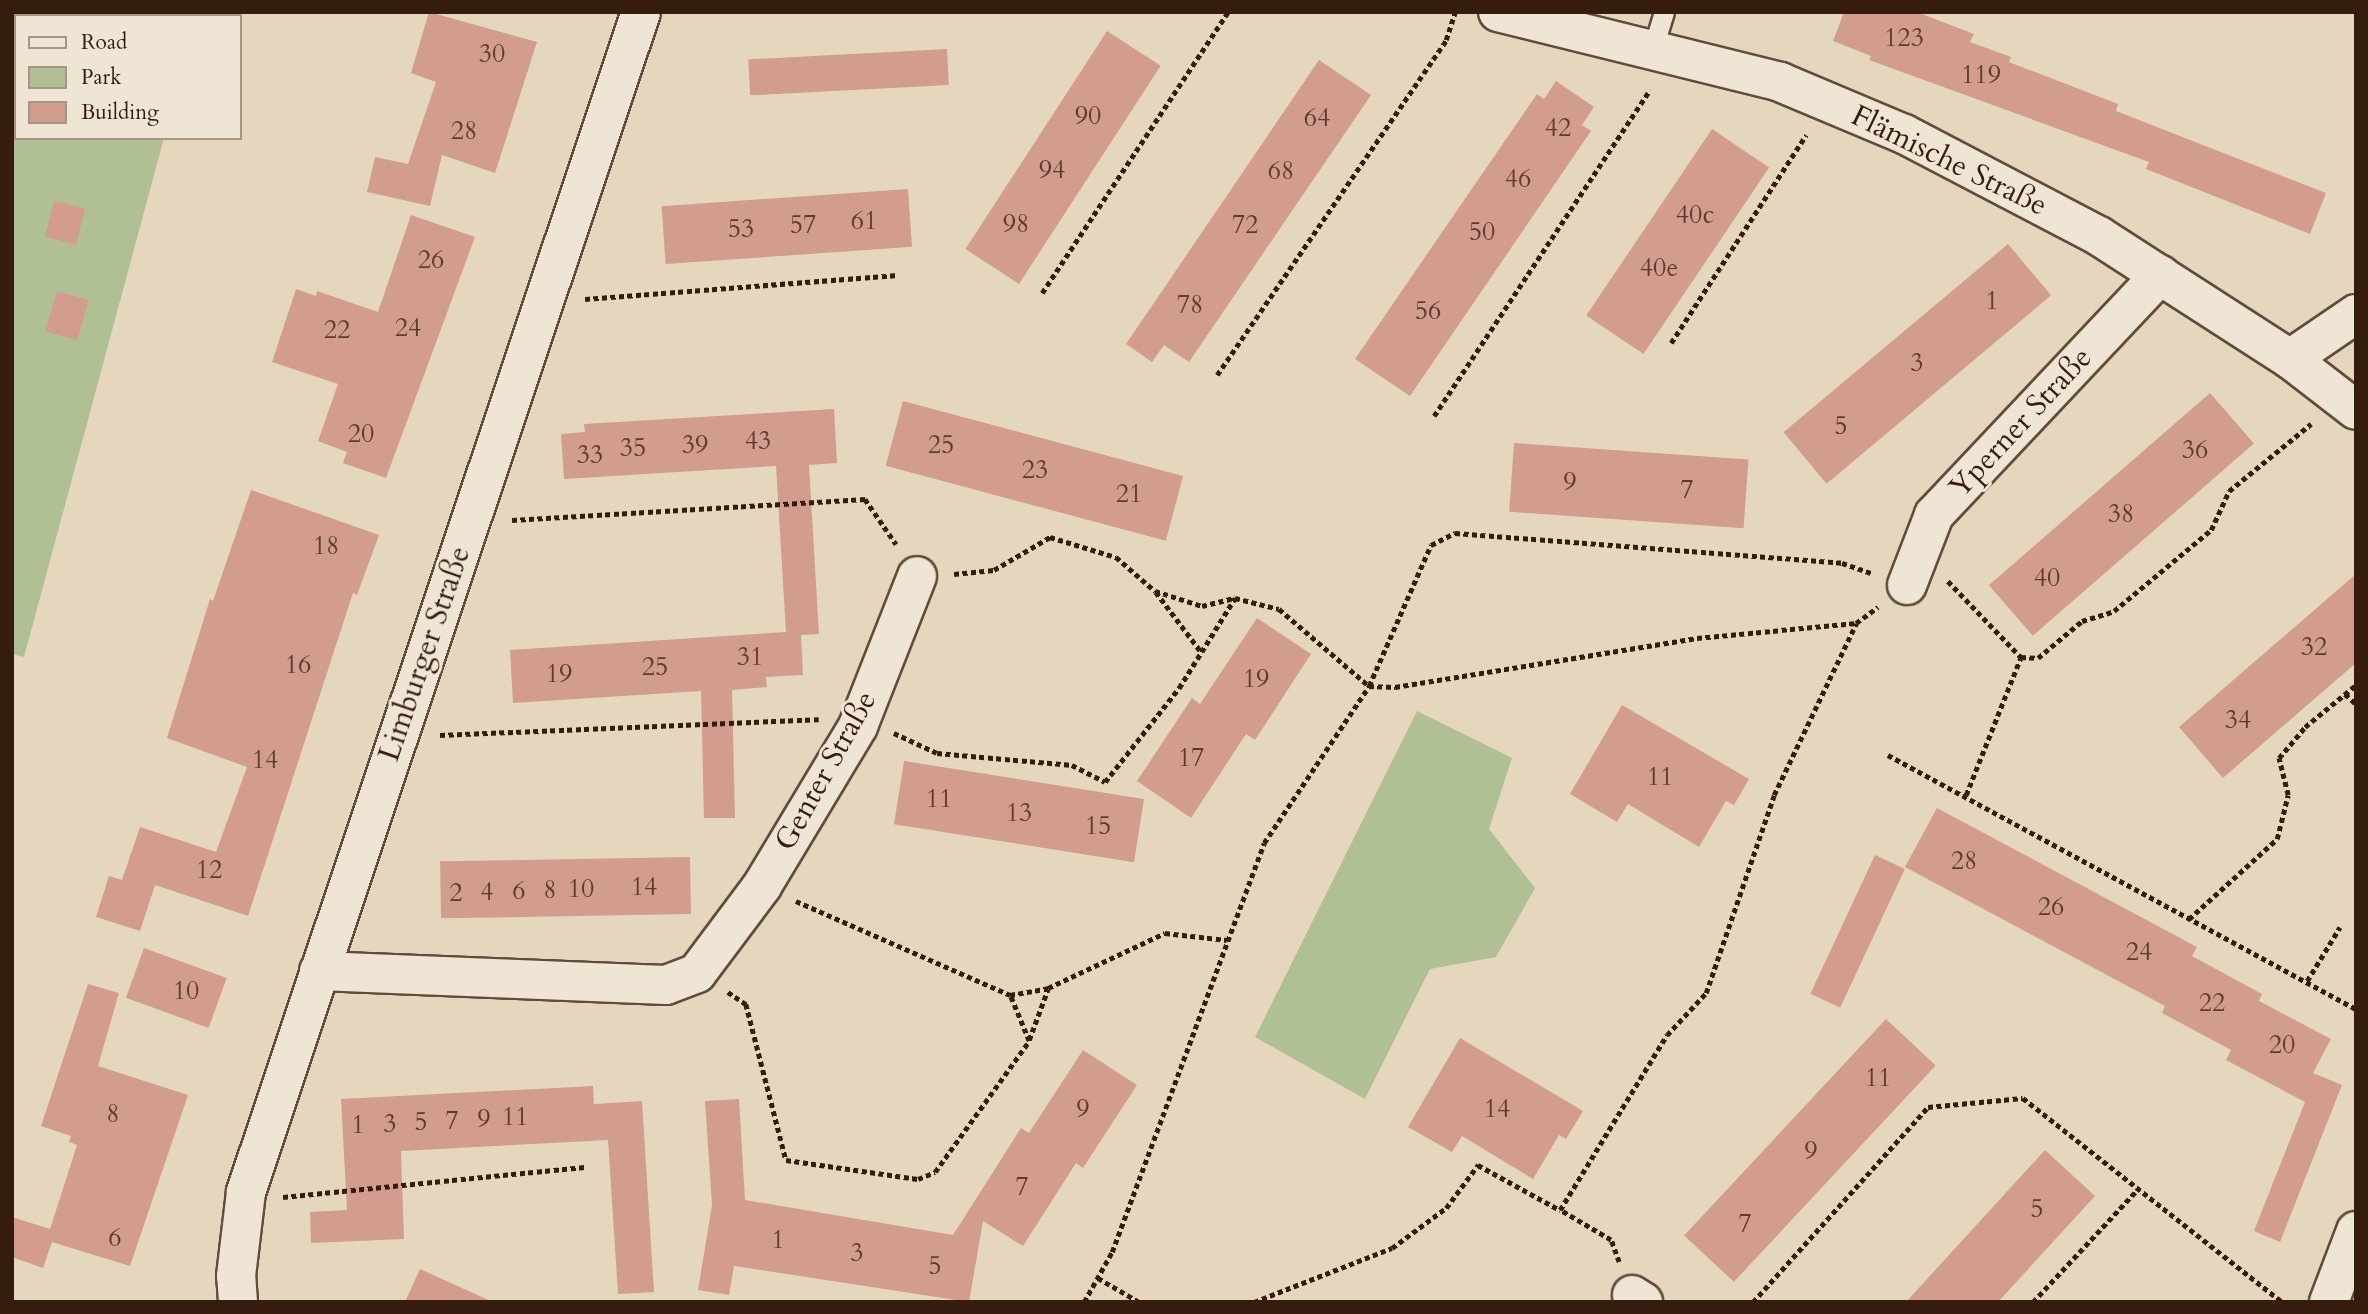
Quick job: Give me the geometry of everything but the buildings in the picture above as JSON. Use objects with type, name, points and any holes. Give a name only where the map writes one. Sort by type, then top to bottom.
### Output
[{"type":"street","name":"Limburger Straße","points":[[238,1302],[236,1276],[246,1192],[641,12]]},
{"type":"street","name":"Flämische Straße","points":[[1498,12],[1780,82],[1904,134],[2011,189],[2160,275],[2290,359],[2349,405]]},
{"type":"street","name":"Yperner Straße","points":[[1913,570],[1934,515],[2160,275]]},
{"type":"street","points":[[2290,359],[2356,314]]},
{"type":"street","name":"Genter Straße","points":[[697,973],[762,886],[862,718],[918,576]]},
{"type":"street","points":[[319,971],[666,985],[697,973]]},
{"type":"street","points":[[2329,1302],[2356,1231]]},
{"type":"lane","points":[[1658,52],[1664,12]]},
{"type":"path","points":[[1042,293],[1228,12]]},
{"type":"path","points":[[1217,375],[1446,40],[1455,12]]},
{"type":"path","points":[[1434,416],[1650,91],[1658,52]]},
{"type":"path","points":[[1671,343],[1827,102]]},
{"type":"path","points":[[547,293],[584,299],[898,275]]},
{"type":"path","points":[[1084,1302],[1112,1252],[1264,844],[1369,686],[1431,545],[1455,533],[1913,570],[1967,598],[2021,657],[2038,658],[2082,621],[2114,611],[2211,530],[2229,491],[2349,405]]},
{"type":"path","points":[[470,523],[865,499],[918,576],[994,570],[1050,537],[1116,557],[1155,591],[1202,653]]},
{"type":"path","points":[[1560,1210],[1667,1035],[1706,993],[1774,795],[1856,623],[1913,570]]},
{"type":"path","points":[[1155,591],[1202,606],[1236,598],[1279,609],[1369,686],[1395,687],[1698,638],[1856,623]]},
{"type":"path","points":[[401,729],[442,735],[862,718],[937,753],[1072,765],[1105,782],[1202,653],[1236,598]]},
{"type":"path","points":[[1966,795],[2021,657]]},
{"type":"path","points":[[2189,919],[2277,839],[2288,795],[2279,758],[2305,727],[2356,685]]},
{"type":"path","points":[[2345,694],[2356,704]]},
{"type":"path","points":[[1888,755],[1966,795],[1994,816],[2356,1009]]},
{"type":"path","points":[[762,886],[1010,995],[1048,988],[1165,933],[1227,940]]},
{"type":"path","points":[[2307,981],[2340,927]]},
{"type":"path","points":[[697,973],[746,1004],[786,1160],[918,1179],[935,1172],[1029,1041],[1048,988]]},
{"type":"path","points":[[1010,995],[1029,1041]]},
{"type":"path","points":[[1753,1302],[1928,1107],[2023,1098],[2282,1302]]},
{"type":"path","points":[[1254,1302],[1392,1248],[1446,1208],[1478,1165],[1611,1240],[1637,1299]]},
{"type":"path","points":[[246,1192],[283,1198],[585,1167]]},
{"type":"path","points":[[2033,1302],[2138,1189]]},
{"type":"path","points":[[1098,1278],[1139,1302]]},
{"type":"green space","points":[[12,12],[198,12],[14,14],[14,140],[163,140],[24,657],[12,654]]},
{"type":"green space","points":[[1417,711],[1512,758],[1489,829],[1535,888],[1496,957],[1430,969],[1365,1099],[1255,1037]]}]
